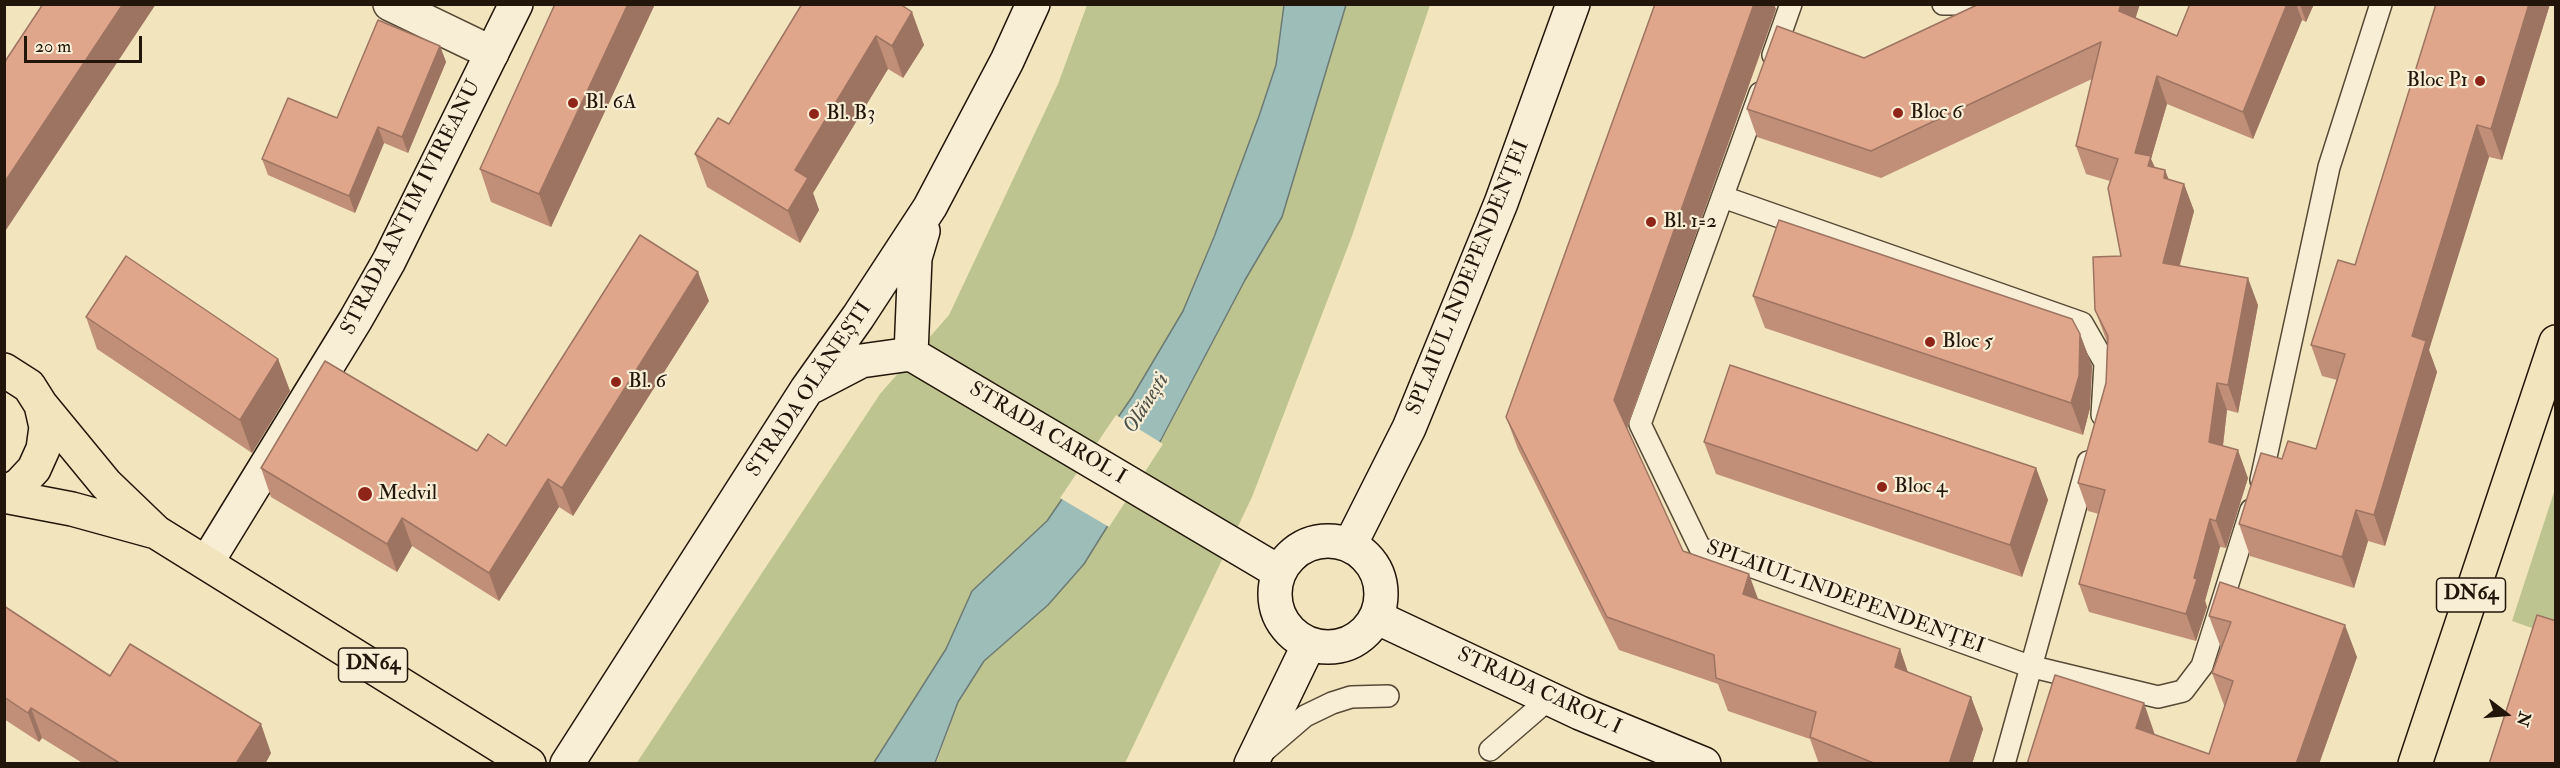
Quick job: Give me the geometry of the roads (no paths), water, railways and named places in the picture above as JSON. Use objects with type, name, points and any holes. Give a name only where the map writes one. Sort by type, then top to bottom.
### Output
[{"type":"main road","name":"DN64","points":[[2415,764],[2556,342]]},
{"type":"main road","points":[[4,370],[29,386],[41,405],[46,427],[43,449],[34,469],[19,485],[4,494]]},
{"type":"main road","name":"DN64","points":[[41,405],[106,484],[156,532],[529,764]]},
{"type":"main road","name":"DN64","points":[[4,494],[156,532]]},
{"type":"main road","points":[[4,516],[57,513],[109,519]]},
{"type":"street","points":[[390,4],[492,53]]},
{"type":"street","name":"STRADA ANTIM IVIREANU","points":[[207,562],[367,300],[516,4]]},
{"type":"street","name":"STRADA OLĂNEȘTI","points":[[567,764],[807,389],[858,317],[930,207],[1007,61],[1033,4]]},
{"type":"street","name":"SPLAIUL INDEPENDENȚEI","points":[[1350,545],[1409,428],[1501,203],[1573,4]]},
{"type":"street","points":[[807,389],[861,361],[911,354],[915,258],[930,207]]},
{"type":"street","name":"STRADA CAROL I","points":[[911,354],[1279,572]]},
{"type":"street","points":[[1317,541],[1334,541],[1350,545],[1364,554],[1374,567],[1380,584],[1380,600],[1376,617],[1367,630],[1355,640],[1341,646],[1325,648],[1309,644],[1294,636],[1282,623],[1276,606],[1274,589],[1279,572],[1288,558],[1301,548],[1317,541]]},
{"type":"street","name":"STRADA CAROL I","points":[[1376,617],[1549,699],[1704,764]]},
{"type":"street","points":[[1252,762],[1309,644]]},
{"type":"lane","name":"SPLAIUL INDEPENDENȚEI","points":[[1791,4],[1640,424],[1701,548],[2029,666],[2158,697],[2183,691],[2202,666],[2263,473],[2330,167],[2381,4]]},
{"type":"lane","points":[[1943,4],[1967,4]]},
{"type":"lane","points":[[1723,197],[2082,323],[2105,363],[2103,410],[2029,666],[2004,764]]},
{"type":"lane","points":[[1252,762],[1305,716],[1351,697],[1388,696]]},
{"type":"lane","points":[[1490,750],[1549,699]]},
{"type":"water","name":"Olănești","points":[[1284,5],[1346,5],[1282,217],[1245,280],[1161,440],[1084,564],[1048,605],[984,661],[958,702],[935,763],[873,764],[946,649],[972,591],[1047,521],[1132,397],[1183,311],[1214,237],[1276,65]]},
{"type":"place","name":"Bloc P1","points":[[2480,81]]},
{"type":"place","name":"Bl. 6A","points":[[573,103]]},
{"type":"place","name":"Bloc 6","points":[[1898,113]]},
{"type":"place","name":"Bl. B3","points":[[814,114]]},
{"type":"place","name":"Bl. 1=2","points":[[1651,222]]},
{"type":"place","name":"Bloc 5","points":[[1930,342]]},
{"type":"place","name":"Bl. 6","points":[[616,382]]},
{"type":"place","name":"Bloc 4","points":[[1882,487]]},
{"type":"place","name":"Medvil","points":[[365,494]]}]
